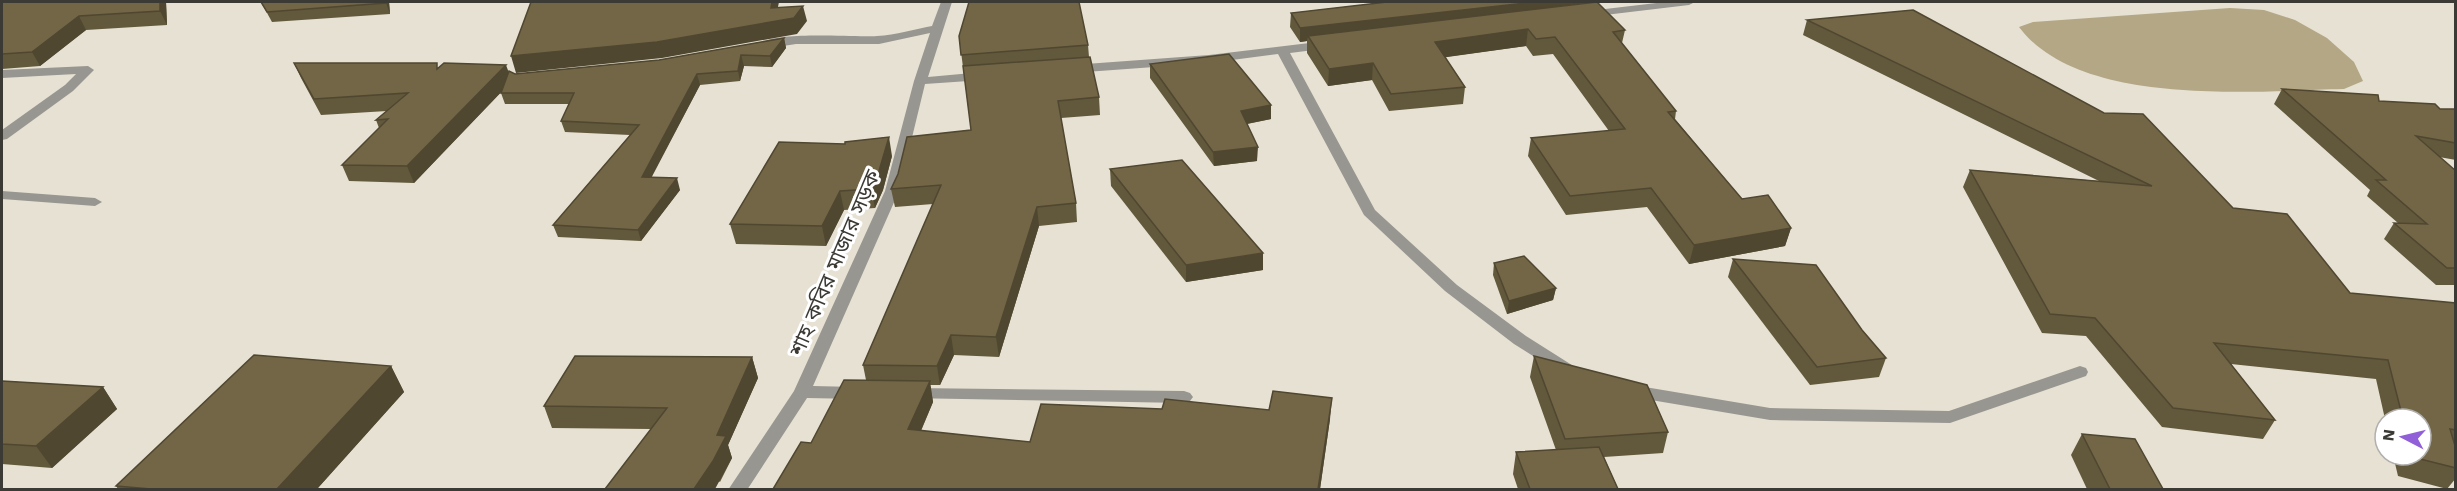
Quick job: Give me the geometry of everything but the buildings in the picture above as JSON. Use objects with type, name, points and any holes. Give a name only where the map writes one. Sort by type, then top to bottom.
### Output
[{"type":"street","name":"শাহ কবির মাজার সড়ক","points":[[737,489],[802,392],[892,191],[920,81],[946,2]]},
{"type":"street","points":[[1572,16],[1689,2]]},
{"type":"street","points":[[753,47],[796,40],[879,40],[938,28]]},
{"type":"street","points":[[1059,70],[1340,44]]},
{"type":"street","points":[[1282,51],[1369,212],[1451,288],[1520,340],[1587,382]]},
{"type":"street","points":[[2,74],[88,70],[69,88],[2,136]]},
{"type":"street","points":[[920,81],[1001,75]]},
{"type":"street","points":[[2,195],[95,202]]},
{"type":"street","points":[[1619,389],[1770,414],[1950,417],[2080,372]]},
{"type":"street","points":[[802,392],[874,393]]},
{"type":"street","points":[[898,393],[1184,397]]},
{"type":"shaded area","points":[[2230,8],[2264,10],[2295,20],[2327,38],[2354,62],[2363,81],[2344,89],[2263,92],[2170,89],[2125,83],[2083,71],[2047,53],[2019,27],[2033,22]]}]
